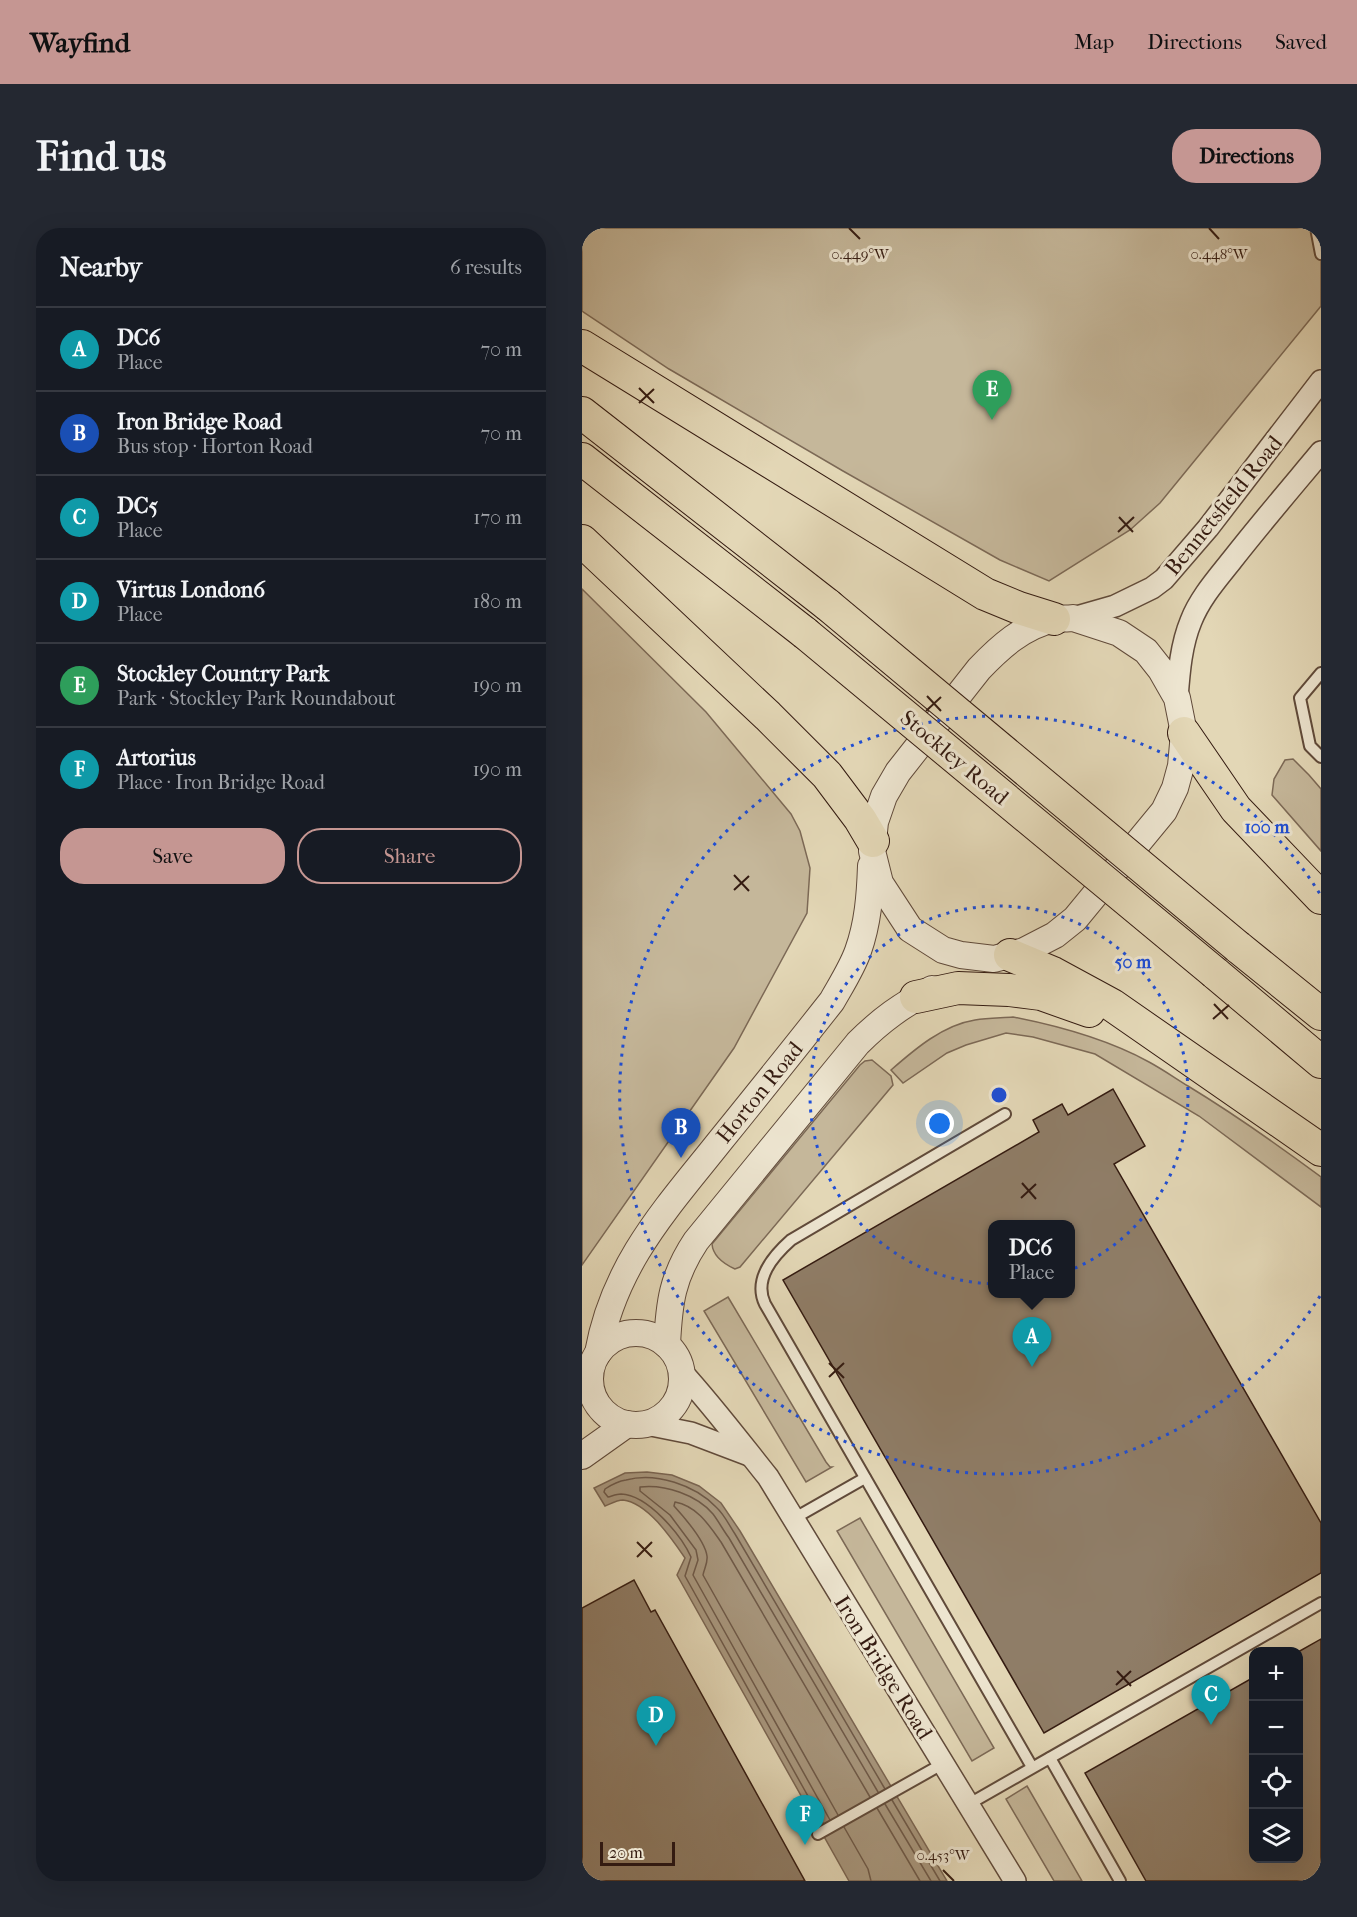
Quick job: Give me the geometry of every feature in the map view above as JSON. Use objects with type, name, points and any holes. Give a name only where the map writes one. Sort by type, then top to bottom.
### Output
[{"type":"main road","points":[[582,346],[984,594],[1019,608],[1064,619]]},
{"type":"main road","name":"Stockley Road","points":[[582,413],[828,605],[1321,1014]]},
{"type":"main road","name":"Stockley Road","points":[[582,459],[805,633],[1321,1062]]},
{"type":"main road","points":[[582,541],[768,716],[827,775],[860,819],[873,846]]},
{"type":"main road","points":[[1184,733],[1236,808],[1321,898]]},
{"type":"main road","points":[[1002,957],[1053,973],[1112,1005],[1321,1149]]},
{"type":"main road","points":[[916,997],[958,988],[1041,994],[1080,1007],[1143,1036],[1213,1073]]},
{"type":"street","name":"Bennetsfield Road","points":[[1064,619],[1115,606],[1147,591],[1164,579],[1194,546],[1321,381]]},
{"type":"street","name":"Bennetsfield Road","points":[[1177,698],[1182,653],[1191,621],[1197,609],[1230,563],[1321,453]]},
{"type":"street","name":"Horton Road","points":[[590,1372],[615,1292],[625,1270],[658,1219],[832,1001],[846,977],[858,951],[869,904],[875,822],[884,796],[898,772],[980,669],[1019,633],[1064,619],[1119,633],[1146,651],[1161,670],[1177,698],[1184,733],[1181,766],[1175,788],[1164,811],[1075,919],[1055,935],[1024,951],[1002,957],[916,997],[879,1022],[858,1043],[685,1257],[675,1279],[669,1309],[667,1345]]},
{"type":"street","points":[[873,846],[880,883],[910,929],[943,950],[962,956],[1002,957]]},
{"type":"street","points":[[582,1456],[637,1424],[661,1417],[674,1405],[681,1388],[681,1371],[675,1354],[667,1345],[654,1336],[632,1333],[610,1341],[590,1372],[590,1388],[598,1405],[613,1419],[637,1424],[691,1433],[749,1455]]},
{"type":"street","name":"Iron Bridge Road","points":[[681,1371],[711,1404],[768,1478],[1015,1881]]},
{"type":"lane","points":[[1316,228],[1321,254]]},
{"type":"lane","points":[[1321,673],[1300,698],[1311,746],[1321,757]]},
{"type":"lane","points":[[1005,1114],[791,1240],[778,1252],[762,1280],[760,1291],[765,1304],[1032,1767]]},
{"type":"lane","points":[[793,1519],[865,1478]]},
{"type":"lane","points":[[969,1804],[1321,1603]]},
{"type":"lane","points":[[1050,1758],[1120,1881]]},
{"type":"lane","points":[[818,1834],[944,1763]]},
{"type":"shaded area","points":[[582,228],[1321,228],[1321,306],[1160,503],[1130,530],[1049,581],[1000,560],[843,471],[669,369],[582,311]]},
{"type":"shaded area","points":[[582,589],[706,712],[791,814],[800,831],[810,868],[807,913],[734,1048],[582,1265]]},
{"type":"shaded area","points":[[1293,759],[1321,789],[1321,851],[1272,795],[1274,779],[1285,760]]},
{"type":"shaded area","points":[[1013,1017],[1100,1040],[1164,1071],[1239,1119],[1321,1177],[1321,1207],[1199,1116],[1095,1054],[1033,1037],[1006,1033],[947,1053],[903,1083],[891,1070],[920,1046],[952,1027],[975,1020]]},
{"type":"shaded area","points":[[872,1060],[891,1076],[893,1085],[740,1267],[735,1269],[723,1262],[714,1253],[712,1244],[860,1065]]},
{"type":"shaded area","points":[[728,1297],[826,1462],[832,1467],[806,1482],[704,1311]]},
{"type":"shaded area","points":[[860,1518],[994,1748],[972,1761],[837,1531]]},
{"type":"shaded area","points":[[1027,1786],[1082,1881],[1054,1881],[1006,1799]]},
{"type":"water","points":[[647,1472],[672,1475],[699,1486],[721,1503],[740,1531],[947,1881],[849,1881],[677,1575],[685,1558],[658,1523],[641,1508],[623,1500],[605,1506],[594,1488],[625,1473]]},
{"type":"building","points":[[1113,1089],[1145,1146],[1114,1164],[1321,1523],[1321,1573],[1044,1733],[783,1280],[1039,1132],[1033,1120],[1062,1104],[1068,1115]]},
{"type":"building","points":[[634,1580],[651,1612],[655,1610],[805,1881],[582,1881],[582,1608]]},
{"type":"building","points":[[1321,1639],[1321,1881],[1146,1881],[1085,1773],[1249,1680],[1249,1863],[1303,1863],[1303,1649]]},
{"type":"place","name":"Stockley Country Park","points":[[992,420]]},
{"type":"place","name":"Iron Bridge Road","points":[[681,1158]]},
{"type":"place","name":"DC6","points":[[1032,1367]]},
{"type":"place","name":"DC5","points":[[1211,1725]]},
{"type":"place","name":"Virtus London6","points":[[656,1746]]},
{"type":"place","name":"Artorius","points":[[805,1845]]}]
